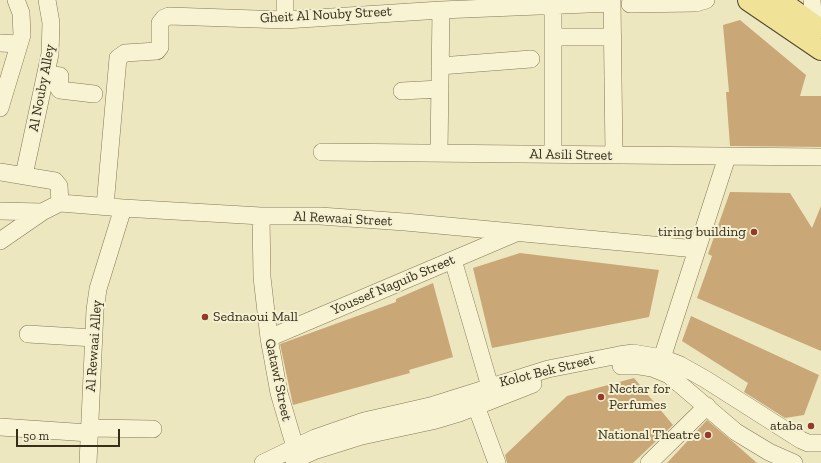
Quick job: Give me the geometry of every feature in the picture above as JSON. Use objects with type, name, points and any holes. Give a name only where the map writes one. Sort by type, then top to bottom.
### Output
[{"type":"main road","points":[[749,0],[821,49]]},
{"type":"main road","points":[[778,0],[817,28]]},
{"type":"street","points":[[2,98],[19,44],[23,24],[22,13],[16,0]]},
{"type":"street","name":"Al Nouby Alley","points":[[24,175],[47,74],[52,38],[47,0]]},
{"type":"street","points":[[285,0],[285,20]]},
{"type":"street","points":[[630,4],[696,3],[706,0]]},
{"type":"street","points":[[812,0],[817,28]]},
{"type":"street","points":[[612,1],[614,155]]},
{"type":"street","name":"Gheit Al Nouby Street","points":[[105,206],[118,58],[125,53],[158,51],[160,48],[160,23],[164,18],[169,16],[285,20],[396,6],[441,10],[474,4],[612,1]]},
{"type":"street","points":[[553,2],[553,154]]},
{"type":"street","points":[[439,152],[441,10]]},
{"type":"street","points":[[553,37],[613,37]]},
{"type":"street","points":[[0,43],[19,44]]},
{"type":"street","points":[[440,66],[531,59]]},
{"type":"street","points":[[47,74],[60,76],[60,90],[94,94]]},
{"type":"street","points":[[402,92],[440,90]]},
{"type":"street","name":"Al Asili Street","points":[[322,152],[821,157]]},
{"type":"street","points":[[662,358],[727,157]]},
{"type":"street","points":[[0,172],[24,175],[58,183],[60,203],[42,212],[0,241]]},
{"type":"street","name":"Al Rewaai Street","points":[[60,203],[261,216],[320,216],[518,232],[696,249]]},
{"type":"street","name":"Al Rewaai Alley","points":[[88,463],[95,310],[98,289],[122,208]]},
{"type":"street","points":[[0,211],[42,212]]},
{"type":"street","name":"Qatawf Street","points":[[261,216],[262,277],[268,338],[279,393],[295,447]]},
{"type":"street","name":"Youssef Naguib Street","points":[[268,338],[518,232]]},
{"type":"street","points":[[453,260],[491,392]]},
{"type":"street","points":[[28,334],[94,338]]},
{"type":"street","name":"Kolot Bek Street","points":[[286,463],[338,443],[432,421],[476,406],[491,392],[548,369],[619,354],[640,354],[662,358],[680,365],[705,379],[801,440],[808,443],[821,443]]},
{"type":"street","name":"Kolot Bek Street","points":[[263,463],[339,428],[556,376],[628,365],[652,368],[669,375],[707,406],[726,424],[752,443],[794,463]]},
{"type":"street","points":[[476,406],[497,463]]},
{"type":"street","points":[[649,463],[707,406]]},
{"type":"street","points":[[0,427],[89,431],[153,429]]},
{"type":"street","points":[[484,463],[490,443]]},
{"type":"building","points":[[740,20],[806,75],[800,96],[821,96],[821,147],[730,146],[726,92],[729,92],[723,25]]},
{"type":"building","points":[[730,192],[790,193],[812,228],[821,206],[821,351],[697,298],[712,256],[708,254]]},
{"type":"building","points":[[520,253],[659,270],[649,317],[492,348],[473,268]]},
{"type":"building","points":[[433,283],[453,357],[409,370],[410,373],[293,405],[280,344],[396,302],[396,299]]},
{"type":"building","points":[[691,316],[819,375],[804,415],[785,418],[744,392],[748,383],[682,341]]},
{"type":"building","points":[[634,378],[673,425],[633,463],[507,463],[505,455],[567,396]]},
{"type":"building","name":"National Theatre","points":[[707,420],[732,441],[757,463],[667,463]]},
{"type":"place","name":"tiring building","points":[[754,232]]},
{"type":"place","name":"Sednaoui Mall","points":[[205,317]]},
{"type":"place","name":"Nectar for Perfumes","points":[[601,397]]},
{"type":"place","name":"ataba","points":[[811,426]]},
{"type":"place","name":"National Theatre","points":[[708,435]]}]
